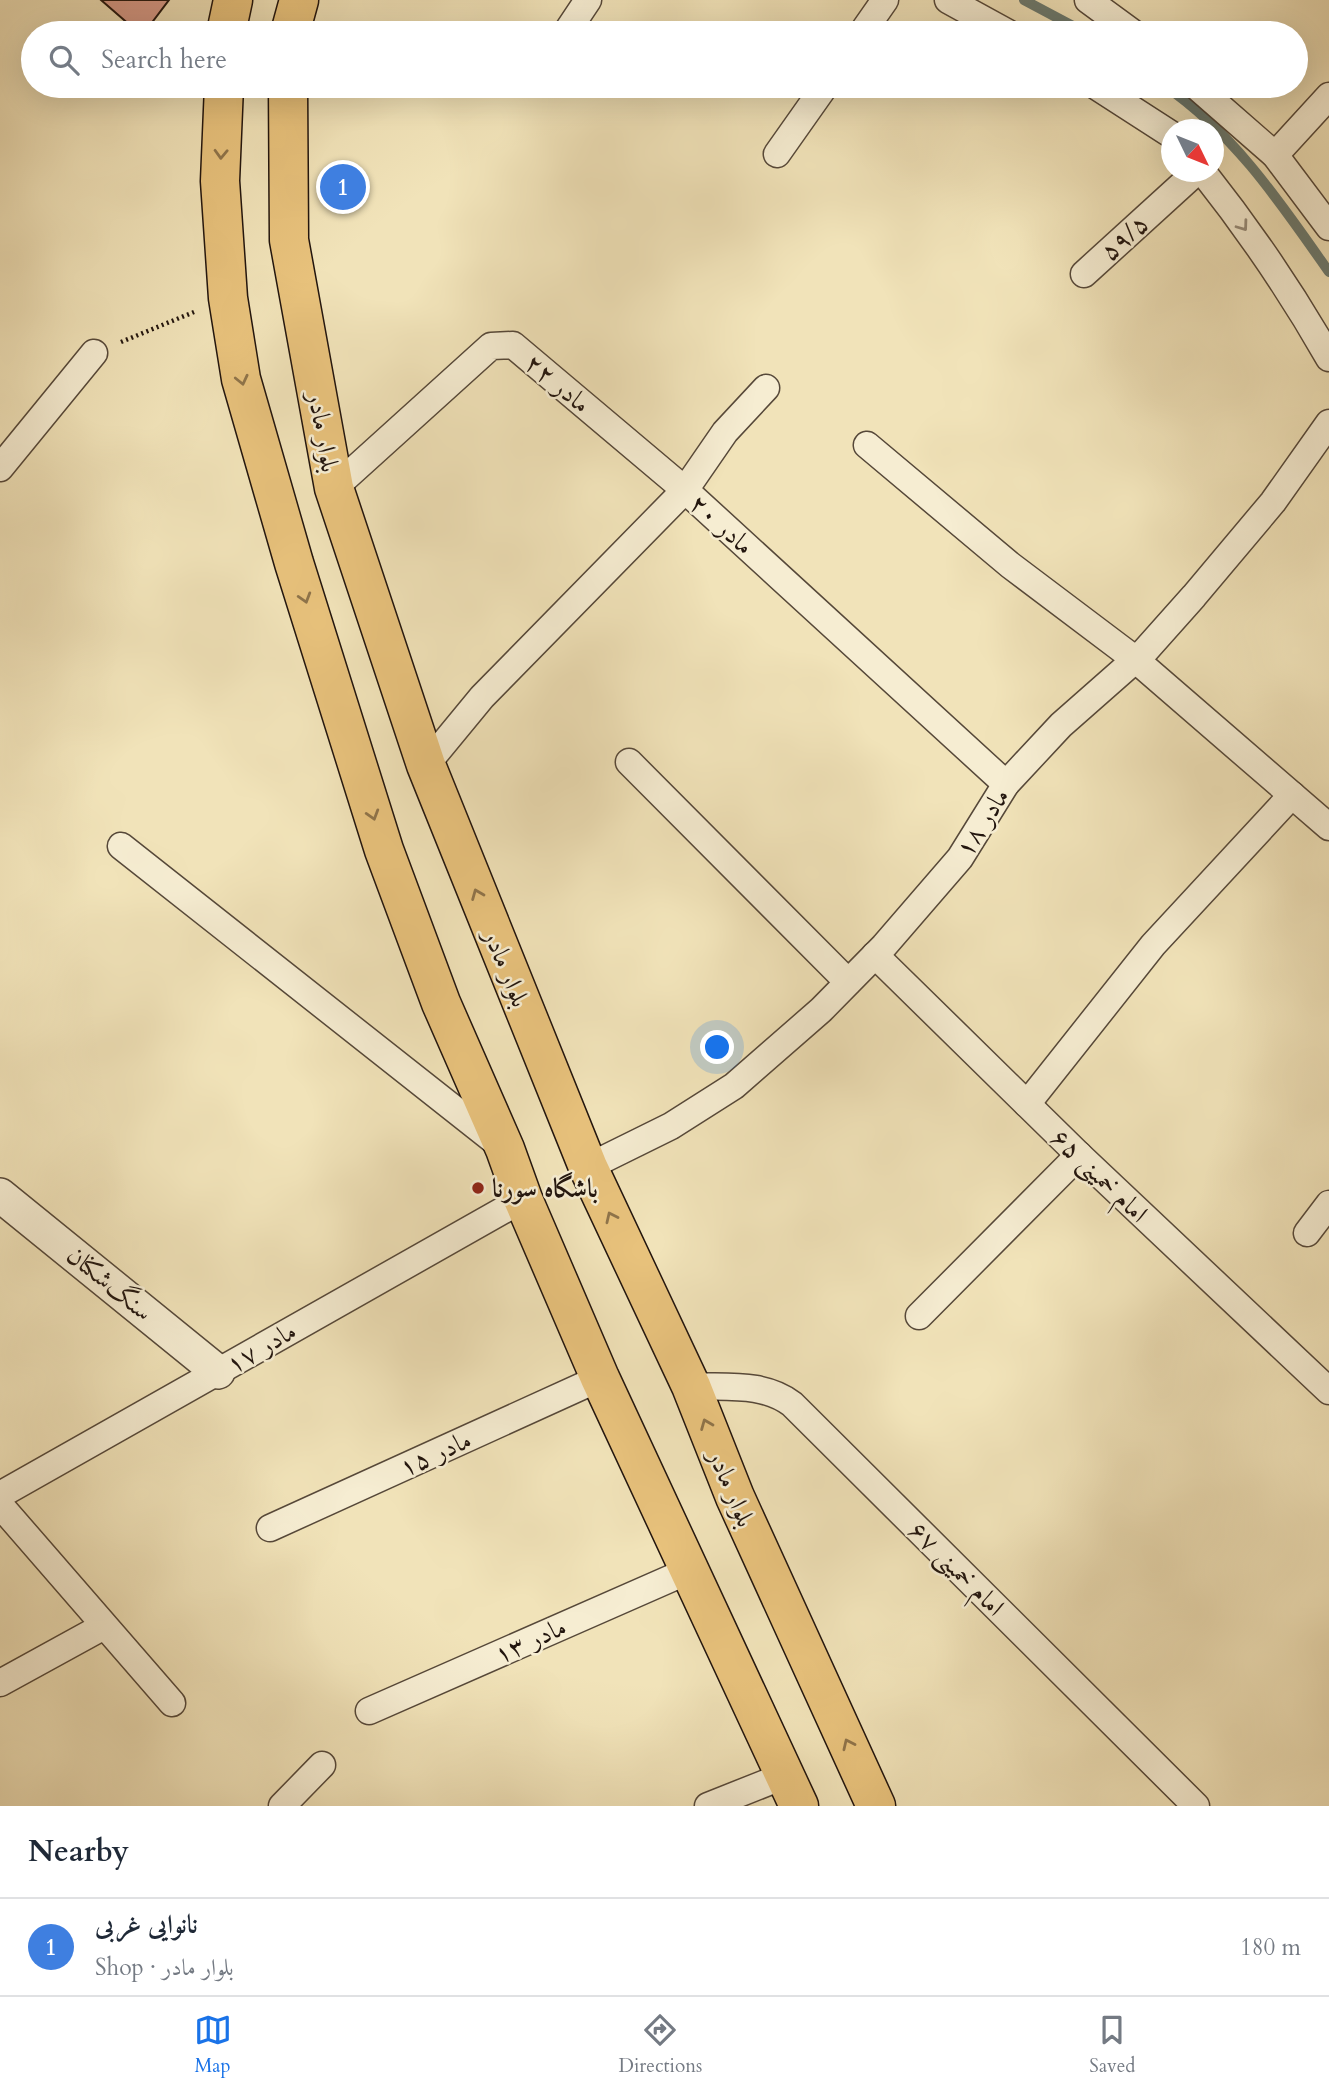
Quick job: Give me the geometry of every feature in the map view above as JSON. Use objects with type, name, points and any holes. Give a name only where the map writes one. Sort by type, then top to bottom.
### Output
[{"type":"main road","points":[[229,21],[233,0]]},
{"type":"main road","points":[[293,21],[299,0]]},
{"type":"main road","points":[[223,98],[220,181],[228,298],[245,392],[294,563],[384,850],[441,1003],[600,1377],[792,1791]]},
{"type":"main road","name":"بلوار مادر","points":[[288,98],[289,240],[334,488],[426,765],[588,1167],[691,1386],[735,1497],[876,1806]]},
{"type":"street","points":[[574,21],[588,0]]},
{"type":"street","points":[[871,21],[886,0]]},
{"type":"street","points":[[948,0],[986,21]]},
{"type":"street","points":[[1088,0],[1117,21]]},
{"type":"street","points":[[1275,155],[1329,96]]},
{"type":"street","points":[[777,154],[817,98]]},
{"type":"street","points":[[1114,98],[1161,128]]},
{"type":"street","points":[[1210,98],[1275,155],[1329,227]]},
{"type":"street","name":"۵۹/۵","points":[[1084,274],[1185,182]]},
{"type":"street","points":[[1210,182],[1263,254],[1329,358]]},
{"type":"street","name":"مادر ۲۲","points":[[334,488],[491,346],[513,345],[685,490]]},
{"type":"street","points":[[0,467],[94,354]]},
{"type":"street","points":[[685,490],[725,432],[766,388]]},
{"type":"street","name":"مادر ۱۸","points":[[588,1167],[671,1126],[734,1086],[821,1010],[875,955],[960,858],[1006,784],[1061,725],[1136,660],[1273,502],[1329,423]]},
{"type":"street","points":[[867,445],[1010,565],[1136,660],[1329,827]]},
{"type":"street","name":"مادر ۲۰","points":[[426,765],[482,697],[685,490],[1006,784]]},
{"type":"street","points":[[629,762],[848,982]]},
{"type":"street","points":[[1027,1104],[1153,945],[1292,795]]},
{"type":"street","points":[[121,846],[505,1149]]},
{"type":"street","name":"امام خمینی ۶۵","points":[[875,955],[1079,1155],[1329,1391]]},
{"type":"street","points":[[919,1316],[1079,1155]]},
{"type":"street","name":"سنگ‌شکنان","points":[[0,1195],[218,1372]]},
{"type":"street","name":"مادر ۱۷","points":[[0,1495],[523,1199]]},
{"type":"street","points":[[1307,1233],[1329,1204]]},
{"type":"street","name":"مادر ۱۵","points":[[270,1528],[600,1377]]},
{"type":"street","name":"امام خمینی ۶۷","points":[[691,1386],[763,1389],[778,1393],[792,1404],[1196,1806]]},
{"type":"street","points":[[0,1505],[172,1703]]},
{"type":"street","name":"مادر ۱۳","points":[[369,1711],[690,1570]]},
{"type":"street","points":[[0,1683],[104,1626]]},
{"type":"street","points":[[282,1806],[322,1765]]},
{"type":"street","points":[[708,1806],[792,1791]]},
{"type":"path","points":[[94,354],[228,298]]},
{"type":"building","points":[[101,0],[169,0],[153,21],[125,21]]},
{"type":"waterway","points":[[1024,0],[1063,21]]},
{"type":"waterway","points":[[1181,98],[1235,148],[1275,196],[1329,272]]},
{"type":"place","name":"نانوایی غربی","points":[[343,187]]},
{"type":"place","name":"باشگاه سورنا","points":[[478,1188]]}]
